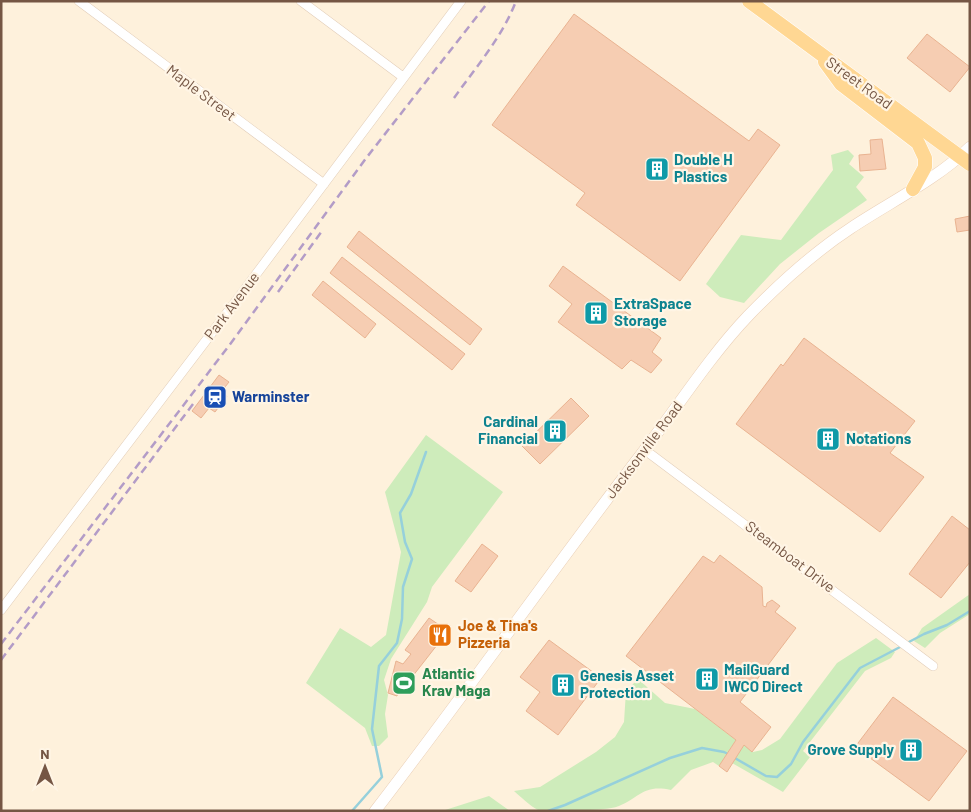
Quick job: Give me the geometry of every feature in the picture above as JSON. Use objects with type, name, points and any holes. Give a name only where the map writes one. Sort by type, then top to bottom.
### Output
[{"type":"main road","name":"Street Road","points":[[749,1],[818,53],[966,156]]},
{"type":"main road","points":[[818,53],[841,84],[918,143],[924,158],[925,167],[913,189]]},
{"type":"main road","name":"Jacksonville Road","points":[[375,811],[716,355],[746,318],[823,248],[851,228],[966,156]]},
{"type":"street","name":"Maple Street","points":[[79,1],[324,184]]},
{"type":"street","points":[[301,1],[403,77]]},
{"type":"street","name":"Park Avenue","points":[[1,610],[461,1]]},
{"type":"street","name":"Steamboat Drive","points":[[645,450],[933,666]]},
{"type":"green space","points":[[848,150],[854,156],[849,164],[864,177],[856,187],[867,200],[819,233],[780,264],[744,303],[720,297],[706,284],[741,235],[781,240],[833,170],[831,155]]},
{"type":"green space","points":[[426,435],[503,492],[432,587],[427,602],[391,659],[384,680],[388,695],[385,714],[388,737],[379,746],[372,746],[365,728],[306,683],[340,628],[371,647],[386,635],[401,552],[385,492]]},
{"type":"green space","points":[[970,594],[970,614],[940,633],[925,648],[914,641],[922,628]]},
{"type":"green space","points":[[876,638],[895,652],[891,658],[865,671],[803,751],[810,757],[783,792],[732,763],[744,745],[753,752],[762,750],[780,739],[837,663]]},
{"type":"green space","points":[[638,679],[665,703],[695,709],[736,740],[719,766],[713,762],[691,770],[671,790],[648,790],[613,808],[565,811],[538,810],[514,791],[540,787],[596,752],[615,737],[624,722],[626,691]]},
{"type":"green space","points":[[489,796],[510,811],[442,811]]},
{"type":"building","name":"Double H Plastics","points":[[574,14],[749,141],[758,129],[780,145],[680,281],[576,205],[585,193],[492,125]]},
{"type":"building","points":[[927,34],[970,67],[950,92],[907,58]]},
{"type":"building","points":[[882,139],[886,169],[860,171],[859,155],[871,154],[870,140]]},
{"type":"building","points":[[970,216],[970,230],[957,232],[955,219]]},
{"type":"building","points":[[359,231],[482,329],[470,345],[347,247]]},
{"type":"building","points":[[342,257],[465,354],[452,370],[330,273]]},
{"type":"building","name":"ExtraSpace Storage","points":[[563,266],[661,338],[652,352],[662,360],[651,373],[631,360],[622,369],[558,322],[572,304],[549,286]]},
{"type":"building","points":[[323,281],[376,324],[365,338],[312,295]]},
{"type":"building","name":"Notations","points":[[804,338],[915,421],[890,453],[924,477],[880,532],[736,424],[781,364],[783,366]]},
{"type":"building","points":[[219,375],[229,382],[221,392],[227,396],[215,412],[209,408],[201,418],[192,411]]},
{"type":"building","name":"Cardinal Financial","points":[[571,398],[589,416],[540,464],[522,446]]},
{"type":"building","points":[[952,516],[970,530],[970,562],[941,598],[909,574]]},
{"type":"building","points":[[482,544],[498,556],[471,592],[455,581]]},
{"type":"building","name":"MailGuard IWCO Direct","points":[[720,555],[762,587],[763,606],[766,607],[767,603],[772,600],[780,606],[775,612],[796,628],[740,702],[771,727],[752,752],[744,745],[727,772],[719,766],[736,740],[626,656],[703,556],[714,563]]},
{"type":"building","points":[[429,618],[448,631],[405,686],[400,684],[397,696],[388,693],[396,661],[403,664],[411,654],[405,650]]},
{"type":"building","name":"Genesis Asset Protection","points":[[549,640],[601,678],[558,735],[526,711],[540,692],[520,677]]},
{"type":"building","name":"Grove Supply","points":[[893,697],[967,751],[929,801],[855,747]]},
{"type":"waterway","points":[[352,811],[382,777],[372,729],[379,666],[397,643],[402,619],[403,587],[412,559],[405,542],[400,513],[411,494],[426,452]]},
{"type":"waterway","points":[[907,643],[947,625],[970,611]]},
{"type":"waterway","points":[[733,757],[766,776],[777,777],[791,764],[803,742],[860,668],[902,646]]},
{"type":"waterway","points":[[548,811],[670,758],[702,748],[728,754]]},
{"type":"railway","points":[[1,644],[231,343],[367,157],[489,1]]},
{"type":"railway","points":[[454,98],[504,27],[516,1]]},
{"type":"railway","points":[[278,292],[322,231]]},
{"type":"railway","points":[[1,660],[196,400]]},
{"type":"place","name":"Double H Plastics","points":[[657,169]]},
{"type":"place","name":"ExtraSpace Storage","points":[[596,313]]},
{"type":"place","name":"Warminster","points":[[215,397]]},
{"type":"place","name":"Cardinal Financial","points":[[555,431]]},
{"type":"place","name":"Notations","points":[[828,439]]},
{"type":"place","name":"Joe & Tina's Pizzeria","points":[[440,635]]},
{"type":"place","name":"MailGuard IWCO Direct","points":[[707,679]]},
{"type":"place","name":"Atlantic Krav Maga","points":[[404,683]]},
{"type":"place","name":"Genesis Asset Protection","points":[[563,685]]},
{"type":"place","name":"Grove Supply","points":[[911,750]]}]
